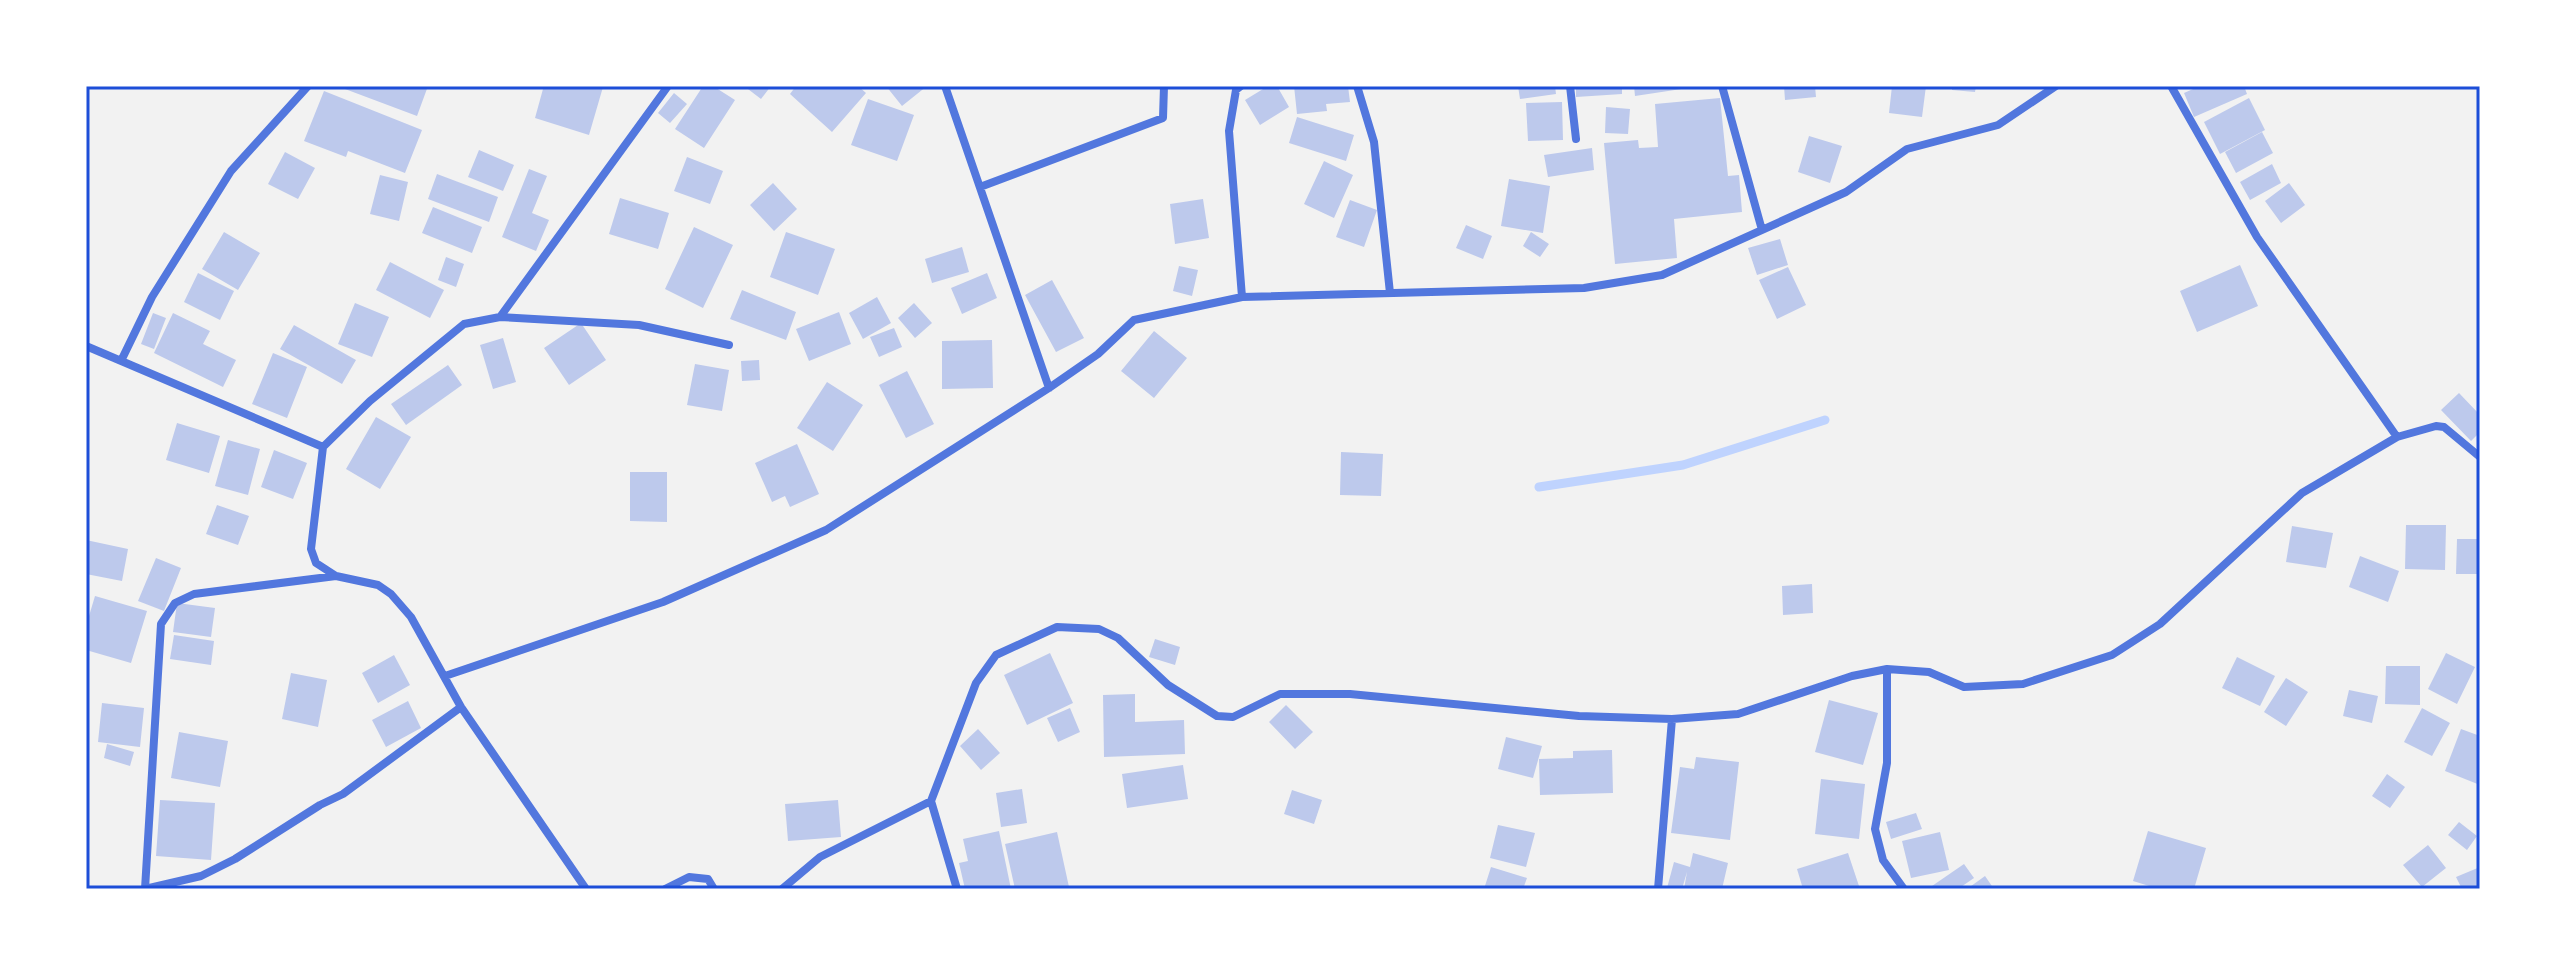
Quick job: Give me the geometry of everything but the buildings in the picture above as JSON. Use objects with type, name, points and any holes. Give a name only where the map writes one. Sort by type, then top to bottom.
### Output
[{"type":"street","points":[[121,361],[152,297],[231,171],[308,86]]},
{"type":"street","points":[[500,317],[668,86]]},
{"type":"street","points":[[945,86],[1049,388]]},
{"type":"street","points":[[980,187],[1163,118],[1164,86]]},
{"type":"street","points":[[1241,86],[1236,90],[1229,131],[1242,297]]},
{"type":"street","points":[[1357,86],[1374,142],[1390,293]]},
{"type":"street","points":[[1570,86],[1576,139]]},
{"type":"street","points":[[1722,86],[1762,230]]},
{"type":"street","points":[[445,676],[663,602],[826,530],[1049,388],[1098,354],[1134,320],[1242,297],[1584,288],[1662,275],[1846,192],[1907,149],[1998,125],[2056,86]]},
{"type":"street","points":[[2171,86],[2257,237],[2397,437]]},
{"type":"street","points":[[336,576],[316,563],[311,549],[323,447],[370,401],[464,324],[500,317],[639,325],[729,345]]},
{"type":"street","points":[[86,346],[323,447]]},
{"type":"street","points":[[957,889],[931,801],[976,683],[996,655],[1057,627],[1099,629],[1118,638],[1168,685],[1217,716],[1233,717],[1280,694],[1350,694],[1518,712],[1672,719],[1738,714],[1852,676],[1887,669],[1929,672],[1964,687],[1991,688],[2023,684],[2112,655],[2160,624],[2302,493],[2397,437],[2436,426],[2444,427],[2480,457]]},
{"type":"street","points":[[461,707],[343,794],[320,805],[235,859],[201,876],[145,889],[161,624],[175,603],[194,594],[336,576],[378,585],[391,594],[411,617],[461,707],[586,889]]},
{"type":"street","points":[[1887,669],[1887,763],[1875,829],[1883,860],[1904,889]]},
{"type":"street","points":[[1658,889],[1672,719]]},
{"type":"street","points":[[782,889],[820,857],[931,801]]},
{"type":"street","points":[[665,889],[696,876],[708,879],[714,889]]},
{"type":"waterway","points":[[1539,487],[1683,465],[1825,420]]}]
